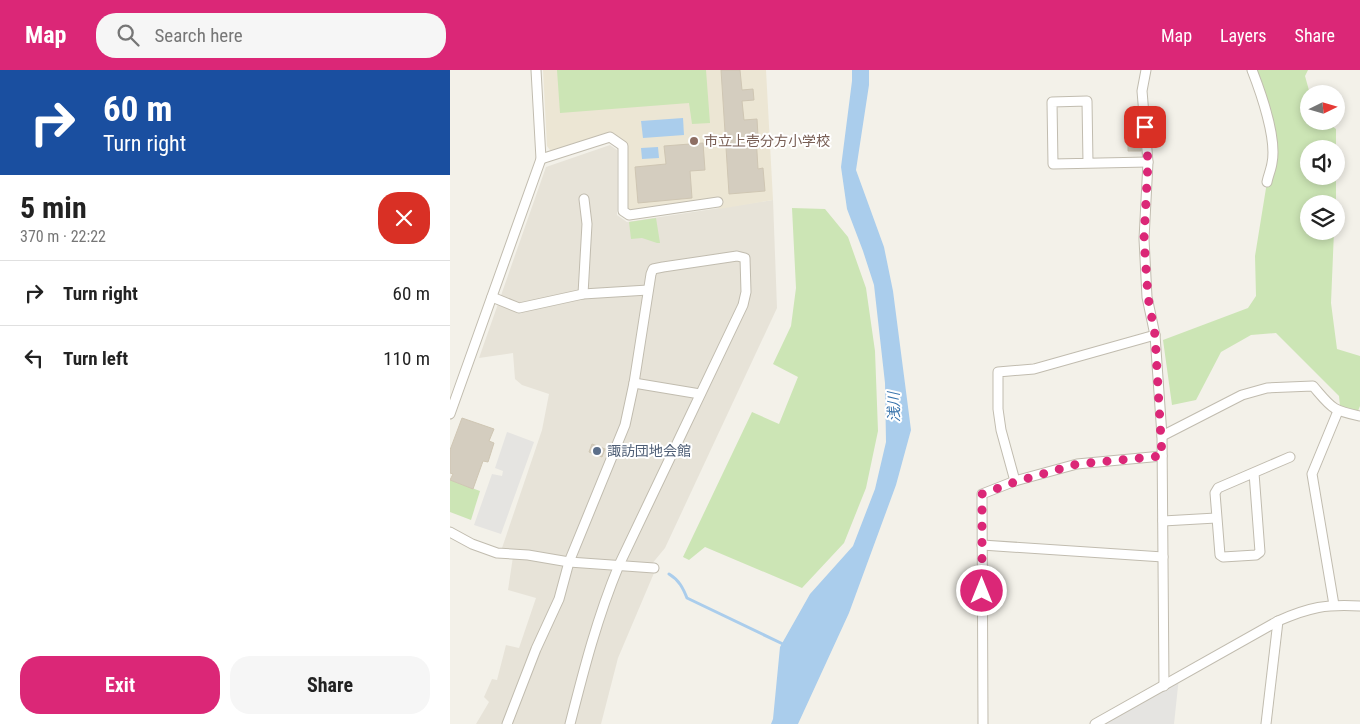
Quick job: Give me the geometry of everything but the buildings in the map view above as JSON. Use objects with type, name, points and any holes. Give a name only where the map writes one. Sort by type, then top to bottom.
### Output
[{"type":"street","points":[[450,414],[542,159],[536,70]]},
{"type":"street","points":[[1146,70],[1142,91],[1148,162],[1144,239],[1148,297],[1155,335],[1162,436],[1164,686]]},
{"type":"street","points":[[1252,70],[1264,106],[1271,137],[1273,162],[1266,182]]},
{"type":"street","points":[[1088,163],[1087,102],[1052,102],[1053,164],[1148,162]]},
{"type":"street","points":[[542,159],[610,137],[623,146],[623,210],[628,215],[718,202]]},
{"type":"street","points":[[583,294],[587,224],[584,200]]},
{"type":"street","points":[[507,724],[536,649],[559,599],[569,562],[625,425],[634,384],[648,290],[653,269],[736,256],[745,258],[746,292],[743,305],[604,600],[570,724]]},
{"type":"street","points":[[492,297],[519,308],[583,294],[648,290]]},
{"type":"street","points":[[1015,482],[1001,430],[998,409],[998,372],[1034,369],[1155,335]]},
{"type":"street","points":[[634,384],[700,394]]},
{"type":"street","points":[[1162,436],[1242,395],[1267,388],[1313,386],[1332,408],[1360,416]]},
{"type":"street","points":[[1334,605],[1312,474],[1338,411]]},
{"type":"street","points":[[983,724],[982,494],[1015,482],[1077,464],[1162,456]]},
{"type":"street","points":[[1254,473],[1260,552],[1256,555],[1223,557],[1220,555],[1214,494],[1218,488],[1290,457]]},
{"type":"street","points":[[1164,521],[1216,518]]},
{"type":"street","points":[[450,532],[472,544],[497,553],[528,555],[569,562],[654,568]]},
{"type":"street","points":[[982,545],[1164,557]]},
{"type":"street","points":[[1095,724],[1278,621],[1320,606],[1360,606]]},
{"type":"street","points":[[1266,724],[1278,621]]},
{"type":"shaded area","name":"市立上壱分方小学校","points":[[543,70],[766,70],[773,200],[719,209],[718,203],[629,215],[623,211],[623,146],[614,138],[551,156],[547,146]]},
{"type":"shaded area","points":[[610,145],[617,150],[617,215],[627,222],[773,200],[777,308],[665,548],[651,565],[648,573],[654,573],[618,658],[601,724],[476,724],[489,702],[484,697],[492,679],[497,680],[506,645],[519,648],[536,598],[508,590],[514,550],[502,548],[542,430],[549,394],[522,385],[515,379],[513,353],[479,358],[546,167]]},
{"type":"shaded area","points":[[507,432],[534,442],[501,534],[474,525],[492,474],[502,476],[503,471],[495,468]]},
{"type":"shaded area","points":[[1179,677],[1174,724],[1105,724],[1106,717]]},
{"type":"green space","points":[[557,70],[706,70],[710,123],[692,124],[689,103],[560,113]]},
{"type":"green space","points":[[1253,70],[1308,70],[1305,76],[1308,85],[1300,85],[1300,130],[1336,130],[1336,140],[1300,140],[1300,185],[1336,185],[1336,195],[1300,195],[1300,240],[1334,240],[1331,303],[1337,349],[1360,356],[1360,406],[1358,411],[1340,406],[1339,396],[1276,333],[1251,335],[1221,352],[1196,400],[1172,405],[1163,340],[1248,308],[1256,296],[1255,256],[1267,182],[1271,137]]},
{"type":"green space","points":[[792,208],[825,209],[848,237],[866,288],[875,351],[878,431],[866,488],[844,543],[802,588],[705,547],[689,560],[683,557],[752,412],[779,424],[798,377],[773,364],[791,326],[796,288]]},
{"type":"green space","points":[[656,218],[660,243],[642,238],[631,239],[629,222]]},
{"type":"green space","points":[[450,480],[480,491],[471,520],[450,512]]},
{"type":"water","name":"浅川","points":[[852,70],[869,70],[869,85],[856,170],[884,247],[893,291],[911,430],[896,485],[849,613],[798,724],[771,724],[780,647],[810,594],[853,546],[875,489],[886,442],[885,383],[874,285],[847,209],[841,167]]},
{"type":"water","points":[[683,118],[684,135],[643,138],[641,121]]},
{"type":"water","points":[[658,147],[659,158],[642,159],[641,148]]},
{"type":"waterway","points":[[669,574],[680,584],[687,598],[785,645]]},
{"type":"place","name":"市立上壱分方小学校","points":[[694,141]]},
{"type":"place","name":"諏訪団地会館","points":[[597,451]]},
{"type":"route","points":[[982,591],[982,494],[1015,482],[1077,464],[1162,456],[1155,335],[1148,297],[1144,239],[1148,162],[1145,127]]}]
